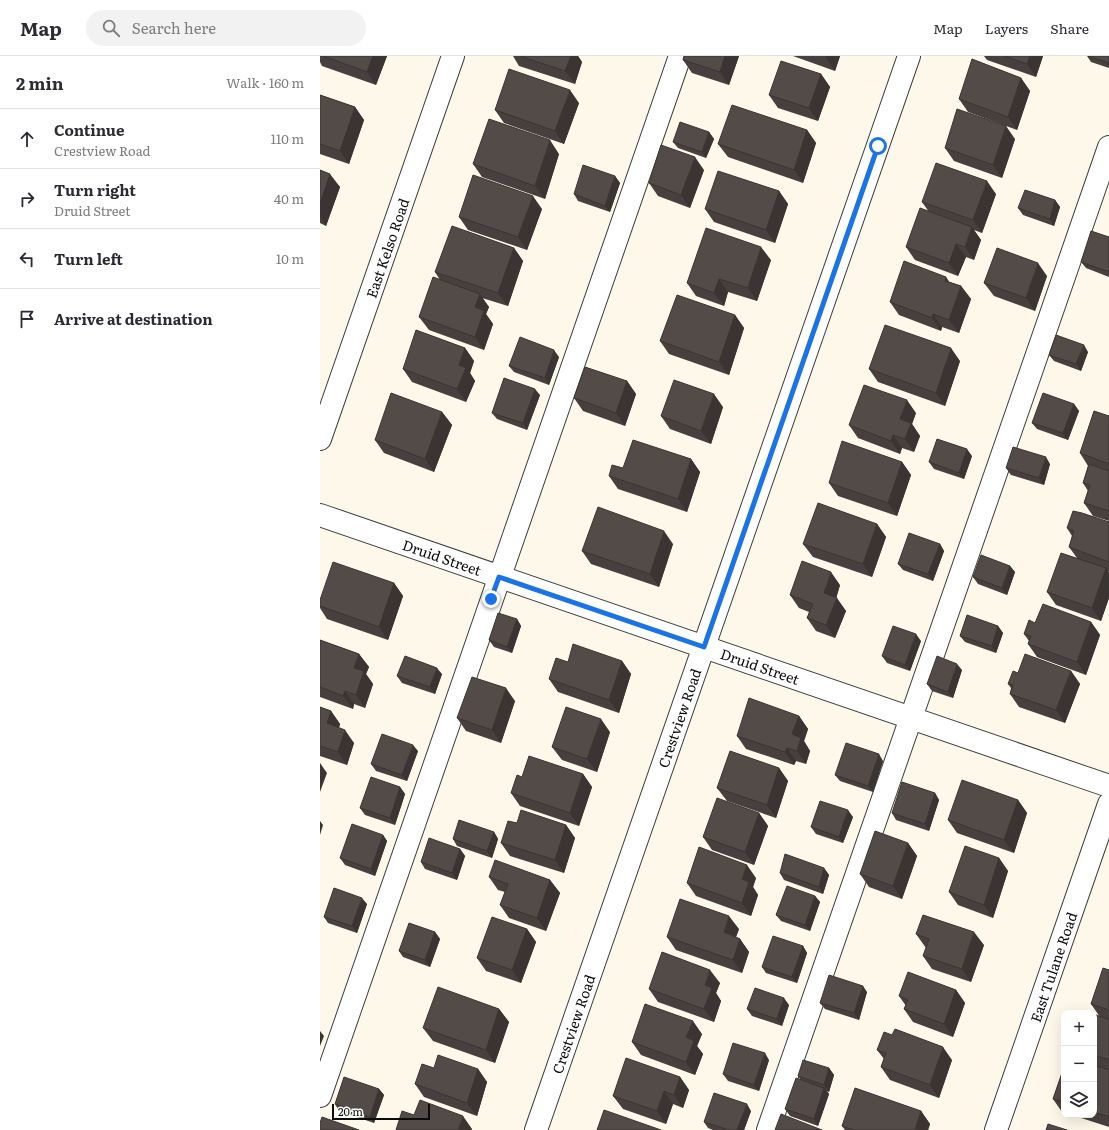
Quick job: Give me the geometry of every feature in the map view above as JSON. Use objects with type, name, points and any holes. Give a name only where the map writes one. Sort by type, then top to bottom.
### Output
[{"type":"street","name":"East Kelso Road","points":[[320,439],[453,56]]},
{"type":"street","points":[[320,1096],[680,56]]},
{"type":"street","name":"Crestview Road","points":[[536,1130],[909,56]]},
{"type":"street","points":[[768,1130],[1109,147]]},
{"type":"street","name":"Druid Street","points":[[320,515],[1109,786]]},
{"type":"street","name":"East Tulane Road","points":[[996,1130],[1109,804]]},
{"type":"building","points":[[323,56],[373,56],[367,72]]},
{"type":"building","points":[[520,56],[571,56],[565,71]]},
{"type":"building","points":[[684,56],[725,56],[720,72],[683,60]]},
{"type":"building","points":[[1004,56],[1030,56],[1027,64]]},
{"type":"building","points":[[1088,56],[1109,56],[1109,63]]},
{"type":"building","points":[[972,59],[1021,78],[1008,117],[959,99]]},
{"type":"building","points":[[781,61],[821,74],[809,108],[769,95]]},
{"type":"building","points":[[509,69],[570,90],[555,131],[495,110]]},
{"type":"building","points":[[320,95],[355,107],[340,151],[320,144]]},
{"type":"building","points":[[732,105],[807,130],[794,170],[718,144]]},
{"type":"building","points":[[957,109],[1006,126],[993,165],[945,148]]},
{"type":"building","points":[[489,119],[550,140],[535,186],[473,164]]},
{"type":"building","points":[[680,122],[709,132],[702,152],[673,142]]},
{"type":"building","points":[[661,145],[695,157],[681,195],[649,183]]},
{"type":"building","points":[[936,163],[987,181],[973,220],[922,202]]},
{"type":"building","points":[[583,165],[615,176],[605,206],[574,194]]},
{"type":"building","points":[[320,170],[330,174],[320,204]]},
{"type":"building","points":[[718,171],[779,191],[766,230],[705,209]]},
{"type":"building","points":[[473,175],[533,196],[518,237],[459,217]]},
{"type":"building","points":[[1025,190],[1055,200],[1050,219],[1018,208]]},
{"type":"building","points":[[920,208],[972,227],[965,247],[956,244],[949,263],[906,247]]},
{"type":"building","points":[[452,226],[514,248],[498,293],[435,272]]},
{"type":"building","points":[[706,228],[761,247],[748,288],[719,279],[714,293],[687,283]]},
{"type":"building","points":[[1091,231],[1109,237],[1109,272],[1081,262]]},
{"type":"building","points":[[997,248],[1038,263],[1026,298],[984,283]]},
{"type":"building","points":[[904,261],[946,277],[945,281],[961,286],[949,320],[933,314],[932,318],[890,302]]},
{"type":"building","points":[[433,277],[480,294],[475,307],[484,311],[475,337],[419,317]]},
{"type":"building","points":[[677,295],[735,315],[719,362],[660,341]]},
{"type":"building","points":[[885,325],[951,348],[936,393],[869,369]]},
{"type":"building","points":[[416,330],[465,348],[459,365],[466,368],[457,389],[403,369]]},
{"type":"building","points":[[1056,335],[1084,345],[1076,364],[1049,355]]},
{"type":"building","points":[[520,337],[554,350],[545,378],[509,366]]},
{"type":"building","points":[[585,367],[627,381],[616,413],[574,398]]},
{"type":"building","points":[[504,378],[535,389],[523,423],[492,413]]},
{"type":"building","points":[[674,380],[714,394],[701,431],[661,416]]},
{"type":"building","points":[[864,385],[907,400],[900,419],[911,423],[905,439],[893,435],[891,441],[849,425]]},
{"type":"building","points":[[391,393],[442,412],[425,459],[375,440]]},
{"type":"building","points":[[1043,393],[1074,404],[1063,433],[1032,423]]},
{"type":"building","points":[[1094,411],[1109,416],[1109,464],[1080,453]]},
{"type":"building","points":[[937,439],[967,449],[959,473],[929,462]]},
{"type":"building","points":[[633,440],[691,459],[678,499],[609,476],[612,465],[623,468]]},
{"type":"building","points":[[842,441],[902,462],[888,503],[829,483]]},
{"type":"building","points":[[1013,447],[1046,457],[1039,478],[1006,468]]},
{"type":"building","points":[[1089,464],[1109,471],[1109,511],[1084,503],[1090,485],[1083,483]]},
{"type":"building","points":[[818,503],[877,524],[863,564],[803,544]]},
{"type":"building","points":[[598,507],[664,531],[650,574],[582,551]]},
{"type":"building","points":[[1073,511],[1109,522],[1109,562],[1069,547],[1074,531],[1067,528]]},
{"type":"building","points":[[909,533],[940,544],[928,574],[898,564]]},
{"type":"building","points":[[1061,553],[1106,568],[1092,608],[1047,592]]},
{"type":"building","points":[[981,555],[1010,566],[1002,588],[973,577]]},
{"type":"building","points":[[802,561],[831,572],[824,593],[837,598],[826,625],[807,618],[813,604],[790,595]]},
{"type":"building","points":[[333,562],[394,583],[379,627],[320,606],[320,600]]},
{"type":"building","points":[[1043,604],[1091,622],[1077,662],[1028,644],[1031,636],[1024,634],[1029,620],[1035,623]]},
{"type":"building","points":[[498,613],[517,619],[507,647],[489,640]]},
{"type":"building","points":[[967,615],[998,626],[992,646],[960,636]]},
{"type":"building","points":[[893,626],[916,634],[905,665],[882,656]]},
{"type":"building","points":[[320,640],[359,654],[354,668],[364,671],[356,695],[345,691],[343,696],[320,687]]},
{"type":"building","points":[[573,644],[622,661],[609,700],[549,679],[556,658],[568,662]]},
{"type":"building","points":[[1025,654],[1071,671],[1056,710],[1010,694],[1013,685],[1008,684],[1013,671],[1018,673]]},
{"type":"building","points":[[405,656],[437,668],[430,687],[397,676]]},
{"type":"building","points":[[937,656],[957,664],[948,692],[927,684]]},
{"type":"building","points":[[472,677],[506,688],[492,730],[457,718]]},
{"type":"building","points":[[749,698],[799,716],[792,734],[801,738],[797,751],[787,748],[785,752],[737,736]]},
{"type":"building","points":[[320,707],[331,711],[327,723],[345,730],[338,752],[320,746]]},
{"type":"building","points":[[566,707],[601,719],[587,759],[552,747]]},
{"type":"building","points":[[382,734],[413,745],[402,775],[371,764]]},
{"type":"building","points":[[846,743],[879,754],[868,786],[835,775]]},
{"type":"building","points":[[730,751],[779,768],[767,805],[717,788]]},
{"type":"building","points":[[529,756],[583,774],[570,813],[511,793],[517,775],[522,777]]},
{"type":"building","points":[[371,777],[400,787],[390,818],[360,808]]},
{"type":"building","points":[[962,780],[1018,800],[1004,840],[948,820]]},
{"type":"building","points":[[902,782],[935,793],[925,824],[892,813]]},
{"type":"building","points":[[717,798],[759,813],[745,852],[703,837]]},
{"type":"building","points":[[820,801],[848,810],[839,837],[811,827]]},
{"type":"building","points":[[521,810],[566,825],[555,860],[501,843],[508,821],[517,823]]},
{"type":"building","points":[[459,820],[494,832],[487,851],[453,839]]},
{"type":"building","points":[[352,824],[383,835],[371,869],[340,858]]},
{"type":"building","points":[[875,831],[908,843],[893,886],[860,874]]},
{"type":"building","points":[[429,838],[460,849],[452,873],[421,862]]},
{"type":"building","points":[[965,846],[999,858],[984,905],[949,892]]},
{"type":"building","points":[[699,847],[747,865],[742,879],[749,882],[742,903],[687,883]]},
{"type":"building","points":[[785,854],[824,868],[819,887],[780,873]]},
{"type":"building","points":[[495,860],[550,880],[537,918],[500,905],[508,884],[489,877]]},
{"type":"building","points":[[787,886],[815,896],[805,925],[776,915]]},
{"type":"building","points":[[334,888],[362,898],[352,926],[324,917]]},
{"type":"building","points":[[680,899],[729,916],[724,932],[740,939],[733,960],[667,937]]},
{"type":"building","points":[[923,915],[974,932],[962,969],[923,956],[929,939],[916,934]]},
{"type":"building","points":[[492,917],[527,929],[512,970],[477,958]]},
{"type":"building","points":[[409,923],[435,932],[425,960],[399,951]]},
{"type":"building","points":[[773,936],[803,946],[792,977],[762,967]]},
{"type":"building","points":[[662,952],[710,970],[705,985],[712,988],[704,1009],[649,989]]},
{"type":"building","points":[[1103,968],[1109,970],[1109,1010],[1091,1004]]},
{"type":"building","points":[[908,972],[956,990],[944,1024],[904,1009],[908,1000],[899,996]]},
{"type":"building","points":[[829,975],[863,986],[854,1013],[820,1003]]},
{"type":"building","points":[[438,987],[499,1009],[486,1050],[423,1028]]},
{"type":"building","points":[[755,988],[784,998],[777,1019],[747,1009]]},
{"type":"building","points":[[645,1004],[693,1021],[686,1037],[694,1041],[686,1062],[632,1042]]},
{"type":"building","points":[[1097,1015],[1109,1020],[1109,1060],[1097,1056]]},
{"type":"building","points":[[895,1029],[943,1047],[930,1085],[881,1067],[886,1053],[877,1050],[884,1032],[892,1035]]},
{"type":"building","points":[[733,1043],[765,1053],[754,1085],[723,1074]]},
{"type":"building","points":[[438,1055],[478,1069],[467,1103],[415,1084],[422,1064],[434,1068]]},
{"type":"building","points":[[626,1058],[680,1077],[674,1095],[664,1091],[657,1111],[613,1096]]},
{"type":"building","points":[[803,1060],[829,1068],[824,1085],[798,1076]]},
{"type":"building","points":[[1097,1066],[1109,1070],[1109,1117],[1097,1113]]},
{"type":"building","points":[[1061,1076],[1061,1101],[1053,1099]]},
{"type":"building","points":[[344,1077],[379,1089],[370,1117],[335,1104]]},
{"type":"building","points":[[796,1078],[824,1088],[814,1119],[785,1109]]},
{"type":"building","points":[[855,1088],[921,1111],[915,1130],[854,1130],[842,1126]]},
{"type":"building","points":[[714,1093],[747,1104],[737,1130],[729,1130],[704,1122]]},
{"type":"building","points":[[420,1100],[463,1116],[458,1130],[396,1130],[402,1111],[414,1115]]},
{"type":"building","points":[[604,1110],[661,1130],[597,1130]]},
{"type":"building","points":[[781,1114],[822,1130],[775,1130]]},
{"type":"building","points":[[322,1117],[359,1130],[320,1130]]},
{"type":"building","points":[[1048,1124],[1067,1130],[1046,1130]]},
{"type":"route","points":[[491,599],[499,577],[704,647],[878,146]]}]
